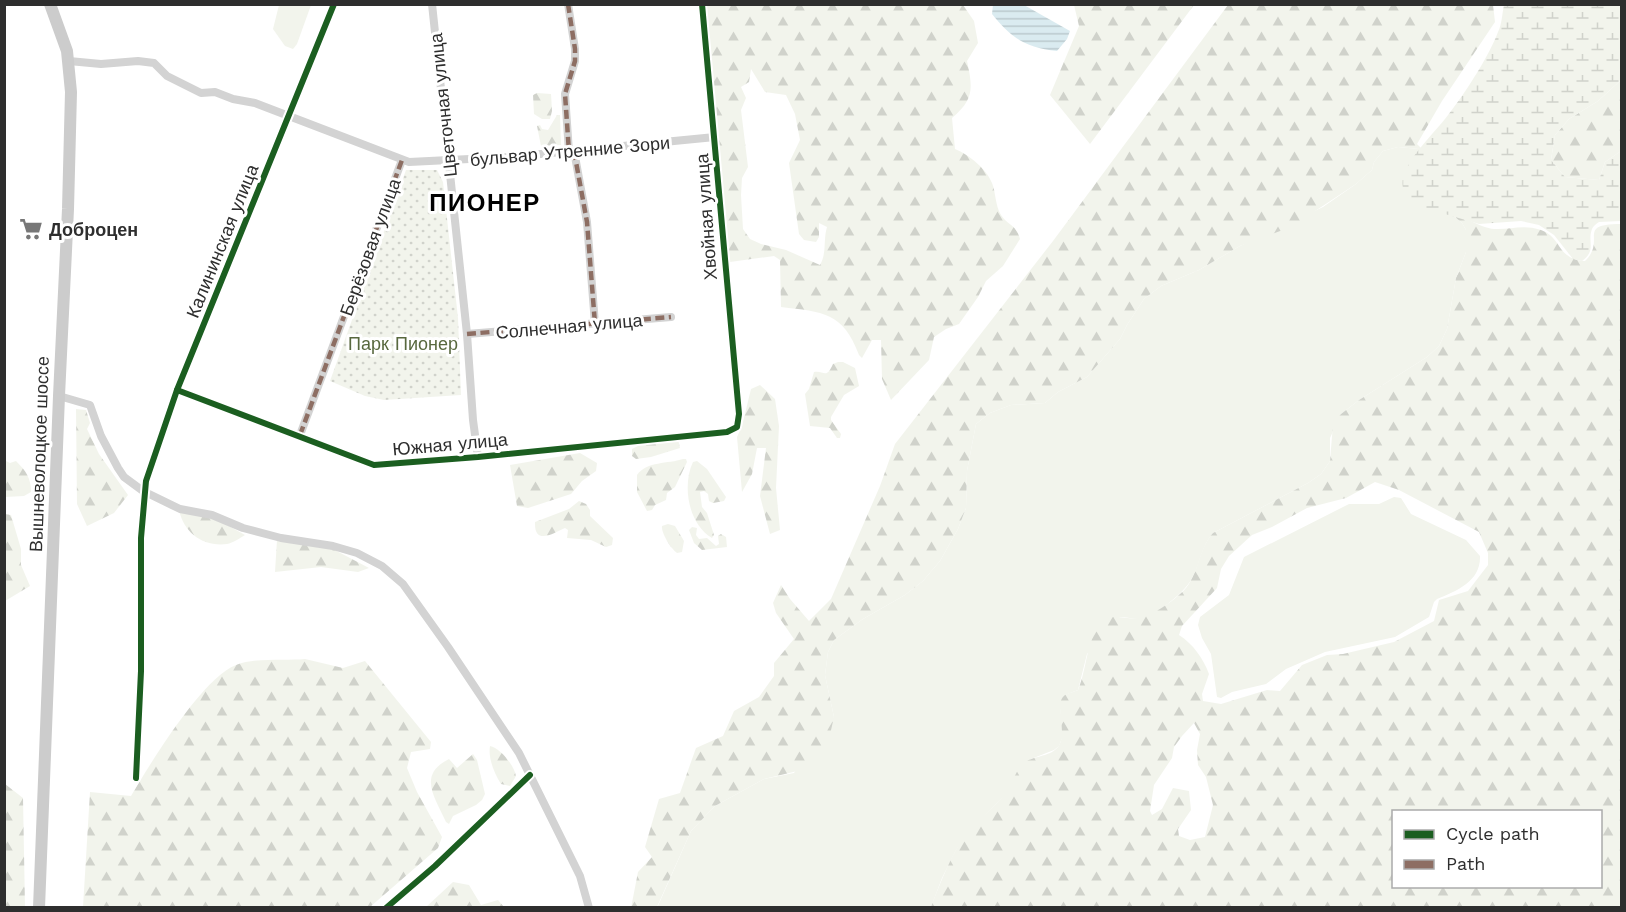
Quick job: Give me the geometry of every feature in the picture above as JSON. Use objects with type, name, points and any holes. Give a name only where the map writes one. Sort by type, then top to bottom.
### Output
[{"type":"main road","name":"Вышневолоцкое шоссе","points":[[39,908],[71,92],[69,61],[50,4]]},
{"type":"street","name":"Калининская улица","points":[[136,778],[141,671],[141,538],[144,491],[177,390],[334,4]]},
{"type":"street","name":"Цветочная улица","points":[[432,4],[468,334],[473,420],[478,457]]},
{"type":"street","points":[[568,4],[575,61],[565,94],[571,151],[587,222],[596,324]]},
{"type":"street","name":"Хвойная улица","points":[[702,4],[739,414],[737,427]]},
{"type":"street","name":"бульвар Утренние Зори","points":[[69,61],[101,64],[138,61],[154,63],[166,76],[201,93],[215,92],[233,99],[255,103],[409,162],[449,161],[715,137]]},
{"type":"street","name":"Берёзовая улица","points":[[300,435],[402,160]]},
{"type":"street","name":"Солнечная улица","points":[[468,334],[671,317]]},
{"type":"street","name":"Южная улица","points":[[177,390],[374,465],[728,432],[737,427]]},
{"type":"street","points":[[59,396],[90,405],[101,436],[118,468],[124,477],[144,491],[180,509],[212,515],[243,528],[357,553],[382,566],[403,584],[519,753],[579,876],[589,908]]},
{"type":"street","points":[[386,908],[435,866],[530,775]]},
{"type":"green space","points":[[279,5],[311,5],[297,44],[293,49],[285,46],[273,29]]},
{"type":"green space","points":[[706,5],[963,5],[974,21],[978,43],[967,61],[971,86],[968,99],[952,118],[955,149],[971,158],[986,172],[992,183],[1001,215],[1016,230],[1020,239],[1003,266],[986,281],[959,324],[934,337],[929,360],[891,400],[882,379],[881,340],[872,340],[862,358],[846,330],[838,322],[820,313],[781,307],[780,260],[774,256],[730,262]],"holes":[[[751,69],[765,92],[786,95],[795,114],[800,140],[789,163],[799,234],[804,240],[816,242],[819,237],[819,223],[827,227],[820,265],[786,250],[750,239],[743,229],[742,178],[748,167],[741,110],[746,98],[741,87],[749,82]]]},
{"type":"green space","points":[[1074,5],[1194,5],[1090,144],[1050,95],[1079,26]]},
{"type":"green space","points":[[1228,5],[1493,5],[1495,22],[1442,101],[1417,144],[1427,154],[1446,209],[1427,162],[1419,149],[1398,147],[1383,151],[1374,162],[1372,170],[1356,184],[1291,227],[1240,246],[1199,270],[1161,286],[1144,299],[1120,339],[1087,377],[1058,392],[1045,403],[1011,405],[990,413],[976,424],[967,471],[966,508],[958,529],[940,561],[923,581],[905,595],[863,619],[834,640],[828,652],[825,675],[834,717],[824,749],[806,769],[764,779],[715,806],[691,831],[657,907],[631,908],[638,872],[652,857],[645,847],[659,799],[680,793],[696,748],[723,736],[734,711],[759,697],[774,676],[774,663],[794,639],[776,613],[773,603],[781,585],[809,621],[831,599],[880,486],[895,444],[1053,241]]},
{"type":"green space","points":[[1504,5],[1621,5],[1621,80],[1598,101],[1569,119],[1555,135],[1551,160],[1565,177],[1599,180],[1605,162],[1621,151],[1621,221],[1599,222],[1594,226],[1589,253],[1582,261],[1573,259],[1554,235],[1539,225],[1521,221],[1479,224],[1411,204],[1404,192],[1403,178],[1406,169],[1477,73],[1499,29]]},
{"type":"green space","points":[[1621,80],[1621,151],[1605,162],[1599,180],[1565,177],[1551,160],[1555,135],[1569,119],[1598,101]]},
{"type":"green space","points":[[551,94],[550,119],[542,119],[534,114],[533,95]]},
{"type":"green space","points":[[557,115],[560,115],[561,145],[541,146],[537,126],[540,125],[542,129],[548,130]]},
{"type":"green space","points":[[1398,147],[1419,149],[1427,162],[1446,209],[1462,223],[1466,230],[1466,252],[1456,278],[1447,329],[1439,346],[1427,357],[1341,414],[1330,438],[1330,461],[1321,474],[1213,533],[1187,585],[1160,609],[1139,619],[1120,617],[1087,654],[1078,690],[1065,695],[1060,709],[1064,733],[1059,746],[1031,759],[1006,794],[971,829],[956,850],[931,907],[657,908],[691,831],[715,806],[764,779],[794,773],[834,717],[825,675],[828,652],[834,640],[863,619],[905,595],[923,581],[940,561],[958,529],[966,508],[967,471],[976,424],[990,413],[1011,405],[1045,403],[1058,392],[1087,377],[1120,339],[1144,299],[1161,286],[1199,270],[1240,246],[1323,207],[1372,170],[1374,162],[1383,151]]},
{"type":"green space","name":"Парк Пионер","points":[[406,170],[437,170],[443,182],[458,318],[461,395],[384,400],[365,396],[330,381]]},
{"type":"green space","points":[[1446,209],[1489,228],[1528,227],[1541,230],[1553,238],[1569,256],[1585,261],[1591,253],[1595,230],[1607,225],[1621,224],[1621,907],[931,907],[952,858],[967,833],[1005,794],[1025,762],[1053,751],[1061,742],[1061,700],[1065,695],[1078,690],[1089,647],[1100,624],[1114,617],[1135,619],[1145,616],[1176,597],[1191,581],[1204,548],[1213,533],[1321,474],[1330,461],[1333,424],[1341,414],[1427,357],[1439,346],[1447,329],[1456,278],[1466,252],[1466,230],[1462,223]],"holes":[[[1375,482],[1399,490],[1479,532],[1488,553],[1488,565],[1468,591],[1439,600],[1434,621],[1394,642],[1343,654],[1327,655],[1302,665],[1280,691],[1267,690],[1221,704],[1203,701],[1202,694],[1209,674],[1197,652],[1179,635],[1182,626],[1217,588],[1221,569],[1229,556],[1252,535],[1307,508],[1346,498]],[[1194,723],[1200,734],[1197,750],[1198,765],[1206,777],[1213,805],[1205,837],[1190,840],[1179,836],[1178,829],[1191,810],[1189,791],[1173,788],[1162,809],[1152,815],[1150,811],[1154,785],[1172,758],[1174,747]]]},
{"type":"green space","points":[[838,362],[855,368],[859,386],[844,395],[831,417],[841,434],[840,438],[837,438],[830,428],[810,426],[805,394],[809,389],[814,372],[827,373],[833,364]]},
{"type":"green space","points":[[760,385],[775,399],[779,426],[776,488],[780,530],[770,534],[760,496],[766,448],[757,448],[752,474],[742,492],[737,437],[751,389]]},
{"type":"green space","points":[[76,409],[86,410],[90,423],[87,429],[99,454],[128,495],[114,513],[87,526],[77,504]]},
{"type":"green space","points":[[678,439],[680,448],[651,457],[636,459],[632,456],[632,449],[640,445]]},
{"type":"green space","points":[[580,453],[597,463],[596,471],[582,481],[571,494],[528,508],[517,506],[510,465]]},
{"type":"green space","points":[[683,459],[687,462],[675,487],[667,493],[666,500],[647,511],[637,492],[637,475],[646,467]]},
{"type":"green space","points":[[4,460],[10,463],[16,461],[23,468],[29,479],[31,492],[24,496],[5,497]]},
{"type":"green space","points":[[697,461],[707,469],[726,497],[724,501],[713,503],[709,501],[708,494],[704,491],[700,492],[702,507],[707,513],[714,535],[712,538],[697,523],[689,503],[690,471],[693,462]]},
{"type":"green space","points":[[1394,497],[1401,498],[1411,514],[1466,540],[1480,556],[1477,572],[1472,578],[1460,588],[1437,599],[1429,617],[1395,637],[1325,652],[1286,669],[1266,684],[1232,692],[1221,698],[1217,697],[1211,654],[1198,625],[1200,617],[1229,595],[1244,557],[1349,504],[1379,504]]},
{"type":"green space","points":[[579,501],[586,504],[590,510],[590,516],[613,538],[612,545],[606,547],[591,540],[567,538],[568,530],[565,528],[546,536],[538,534],[535,522],[569,509]]},
{"type":"green space","points":[[179,510],[211,516],[245,535],[227,544],[203,541],[190,532]]},
{"type":"green space","points":[[5,514],[11,515],[21,549],[21,565],[30,586],[5,601]]},
{"type":"green space","points":[[668,524],[675,526],[684,541],[682,552],[677,553],[665,537],[662,526]]},
{"type":"green space","points":[[692,527],[697,528],[696,535],[699,539],[707,538],[716,546],[719,544],[718,536],[721,534],[726,537],[727,547],[702,550],[694,543],[689,530]]},
{"type":"green space","points":[[277,540],[329,547],[369,568],[358,572],[321,567],[275,572]]},
{"type":"green space","points":[[305,659],[343,668],[365,661],[431,742],[430,749],[411,752],[407,768],[417,792],[442,837],[438,848],[370,907],[83,907],[90,792],[131,796],[178,723],[208,686],[223,673],[236,665],[253,661]]},
{"type":"green space","points":[[490,746],[502,753],[512,767],[516,776],[510,786],[501,784],[496,775],[491,760]]},
{"type":"green space","points":[[473,754],[477,760],[485,794],[476,805],[453,816],[449,824],[446,822],[431,787],[433,772],[449,759],[457,768]]},
{"type":"green space","points":[[5,784],[23,798],[25,907],[5,907]]},
{"type":"green space","points":[[453,882],[469,885],[481,905],[498,900],[504,907],[426,907]]},
{"type":"shaded area","points":[[993,5],[1024,5],[1070,31],[1067,39],[1057,51],[1028,44],[1013,35],[999,22],[992,14]]},
{"type":"marked path","points":[[568,4],[575,49],[575,61],[565,94],[569,152]]},
{"type":"marked path","points":[[574,151],[587,222],[595,324]]},
{"type":"marked path","points":[[300,435],[402,160]]},
{"type":"marked path","points":[[467,334],[671,317]]},
{"type":"cycle path","points":[[136,778],[141,671],[141,538],[146,481],[177,390],[334,4]]},
{"type":"cycle path","points":[[177,390],[374,465],[727,432],[737,427],[739,414],[702,4]]},
{"type":"cycle path","points":[[386,908],[435,866],[530,775]]},
{"type":"place","name":"Доброцен","points":[[31,229]]},
{"type":"district","name":"ПИОНЕР","points":[[485,203]]}]
